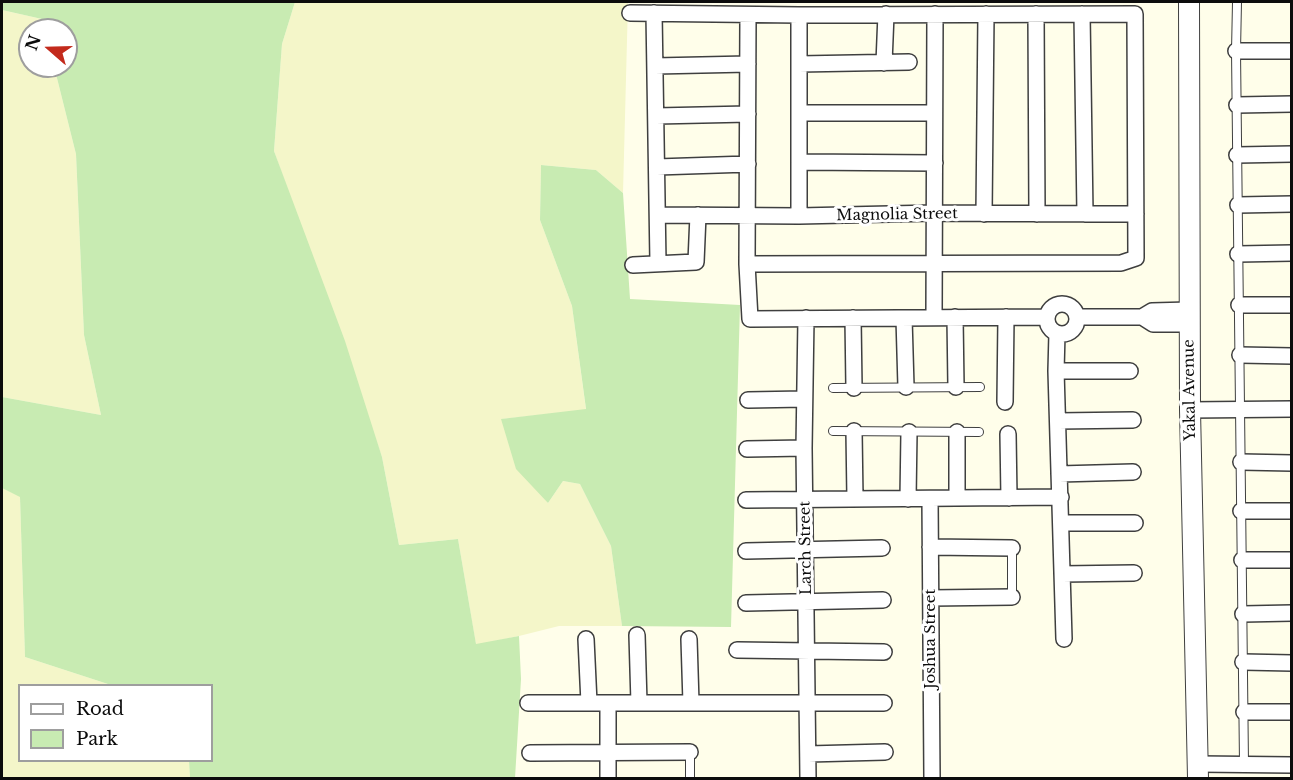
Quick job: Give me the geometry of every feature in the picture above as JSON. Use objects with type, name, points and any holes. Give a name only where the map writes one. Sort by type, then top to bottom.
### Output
[{"type":"street","name":"Yakal Avenue","points":[[1189,2],[1190,410],[1198,771]]},
{"type":"street","points":[[630,13],[1135,14],[1136,258],[1121,264],[747,264]]},
{"type":"street","points":[[654,13],[658,263]]},
{"type":"street","points":[[884,63],[886,14]]},
{"type":"street","points":[[934,317],[935,14]]},
{"type":"street","points":[[984,214],[986,14]]},
{"type":"street","points":[[1036,14],[1037,214]]},
{"type":"street","points":[[1082,14],[1085,214]]},
{"type":"street","points":[[748,15],[747,264],[750,319],[1047,317]]},
{"type":"street","points":[[799,15],[799,216]]},
{"type":"street","points":[[1236,51],[1292,51]]},
{"type":"street","points":[[799,64],[909,62]]},
{"type":"street","points":[[655,66],[748,64]]},
{"type":"street","points":[[1237,105],[1292,104]]},
{"type":"street","points":[[799,113],[934,113]]},
{"type":"street","points":[[656,116],[748,114]]},
{"type":"street","points":[[1237,154],[1292,154]]},
{"type":"street","points":[[799,162],[934,163]]},
{"type":"street","points":[[657,167],[748,164]]},
{"type":"street","points":[[1238,205],[1292,204]]},
{"type":"street","name":"Magnolia Street","points":[[658,215],[1136,214]]},
{"type":"street","points":[[633,265],[696,262],[698,215]]},
{"type":"street","points":[[1238,254],[1292,254]]},
{"type":"street","points":[[1062,303],[1069,305],[1077,317],[1076,324],[1064,334],[1057,333],[1049,327],[1047,317],[1054,305],[1062,303]]},
{"type":"street","points":[[1239,305],[1292,305]]},
{"type":"street","points":[[955,317],[956,387]]},
{"type":"street","points":[[1005,402],[1006,317]]},
{"type":"street","points":[[1077,317],[1142,317],[1153,324],[1189,317]]},
{"type":"street","name":"Larch Street","points":[[806,318],[804,448],[808,778]]},
{"type":"street","points":[[853,318],[854,388]]},
{"type":"street","points":[[904,318],[906,387]]},
{"type":"street","points":[[1057,333],[1056,372],[1064,639]]},
{"type":"street","points":[[1240,355],[1292,356]]},
{"type":"street","points":[[1056,372],[1130,371]]},
{"type":"street","points":[[748,400],[804,399]]},
{"type":"street","points":[[1190,410],[1292,409]]},
{"type":"street","points":[[1058,421],[1133,420]]},
{"type":"street","points":[[854,431],[855,499]]},
{"type":"street","points":[[908,499],[909,432]]},
{"type":"street","points":[[957,432],[957,498]]},
{"type":"street","points":[[1008,434],[1009,498]]},
{"type":"street","points":[[747,450],[804,448]]},
{"type":"street","points":[[1241,462],[1292,463]]},
{"type":"street","points":[[1059,474],[1133,472]]},
{"type":"street","points":[[746,500],[1061,498]]},
{"type":"street","name":"Joshua Street","points":[[930,499],[932,778]]},
{"type":"street","points":[[1241,511],[1292,511]]},
{"type":"street","points":[[1061,523],[1135,523]]},
{"type":"street","points":[[930,547],[1012,548]]},
{"type":"street","points":[[746,551],[882,548]]},
{"type":"street","points":[[1242,560],[1292,560]]},
{"type":"street","points":[[1062,574],[1134,573]]},
{"type":"street","points":[[931,598],[1012,597]]},
{"type":"street","points":[[746,603],[883,600]]},
{"type":"street","points":[[1243,614],[1292,613]]},
{"type":"street","points":[[637,635],[639,703]]},
{"type":"street","points":[[586,639],[589,703]]},
{"type":"street","points":[[688,639],[691,703]]},
{"type":"street","points":[[737,650],[884,652]]},
{"type":"street","points":[[1243,662],[1292,663]]},
{"type":"street","points":[[528,703],[884,703]]},
{"type":"street","points":[[608,703],[608,778]]},
{"type":"street","points":[[1244,712],[1292,712]]},
{"type":"street","points":[[530,753],[690,752]]},
{"type":"street","points":[[808,754],[885,752]]},
{"type":"street","points":[[1198,771],[1244,771],[1292,765]]},
{"type":"lane","points":[[1238,2],[1236,51],[1244,771]]},
{"type":"lane","points":[[833,388],[980,387]]},
{"type":"lane","points":[[833,431],[980,432]]},
{"type":"lane","points":[[1012,548],[1012,597]]},
{"type":"lane","points":[[690,752],[690,778]]},
{"type":"green space","points":[[2,2],[295,2],[282,44],[274,151],[345,341],[382,457],[399,545],[458,539],[476,644],[519,636],[521,679],[515,778],[190,778],[189,762],[213,762],[213,684],[108,684],[25,657],[20,497],[2,488],[2,397],[101,415],[84,335],[76,154],[57,78],[78,78],[78,18],[38,18],[2,10]]},
{"type":"green space","points":[[295,2],[628,2],[623,193],[596,170],[541,165],[540,220],[572,306],[586,410],[502,419],[548,503],[563,481],[580,484],[611,546],[622,626],[559,626],[476,645],[458,539],[399,545],[382,457],[274,151],[282,44]]},
{"type":"green space","points":[[2,10],[38,18],[18,18],[18,78],[57,78],[76,154],[84,335],[101,415],[2,397]]},
{"type":"green space","points":[[541,165],[596,170],[623,193],[630,299],[740,305],[731,627],[622,626],[611,546],[580,484],[563,481],[548,503],[516,469],[501,419],[586,409],[572,306],[540,220]]},
{"type":"green space","points":[[2,488],[20,496],[25,657],[108,684],[18,684],[18,762],[189,762],[190,778],[2,778]]}]
